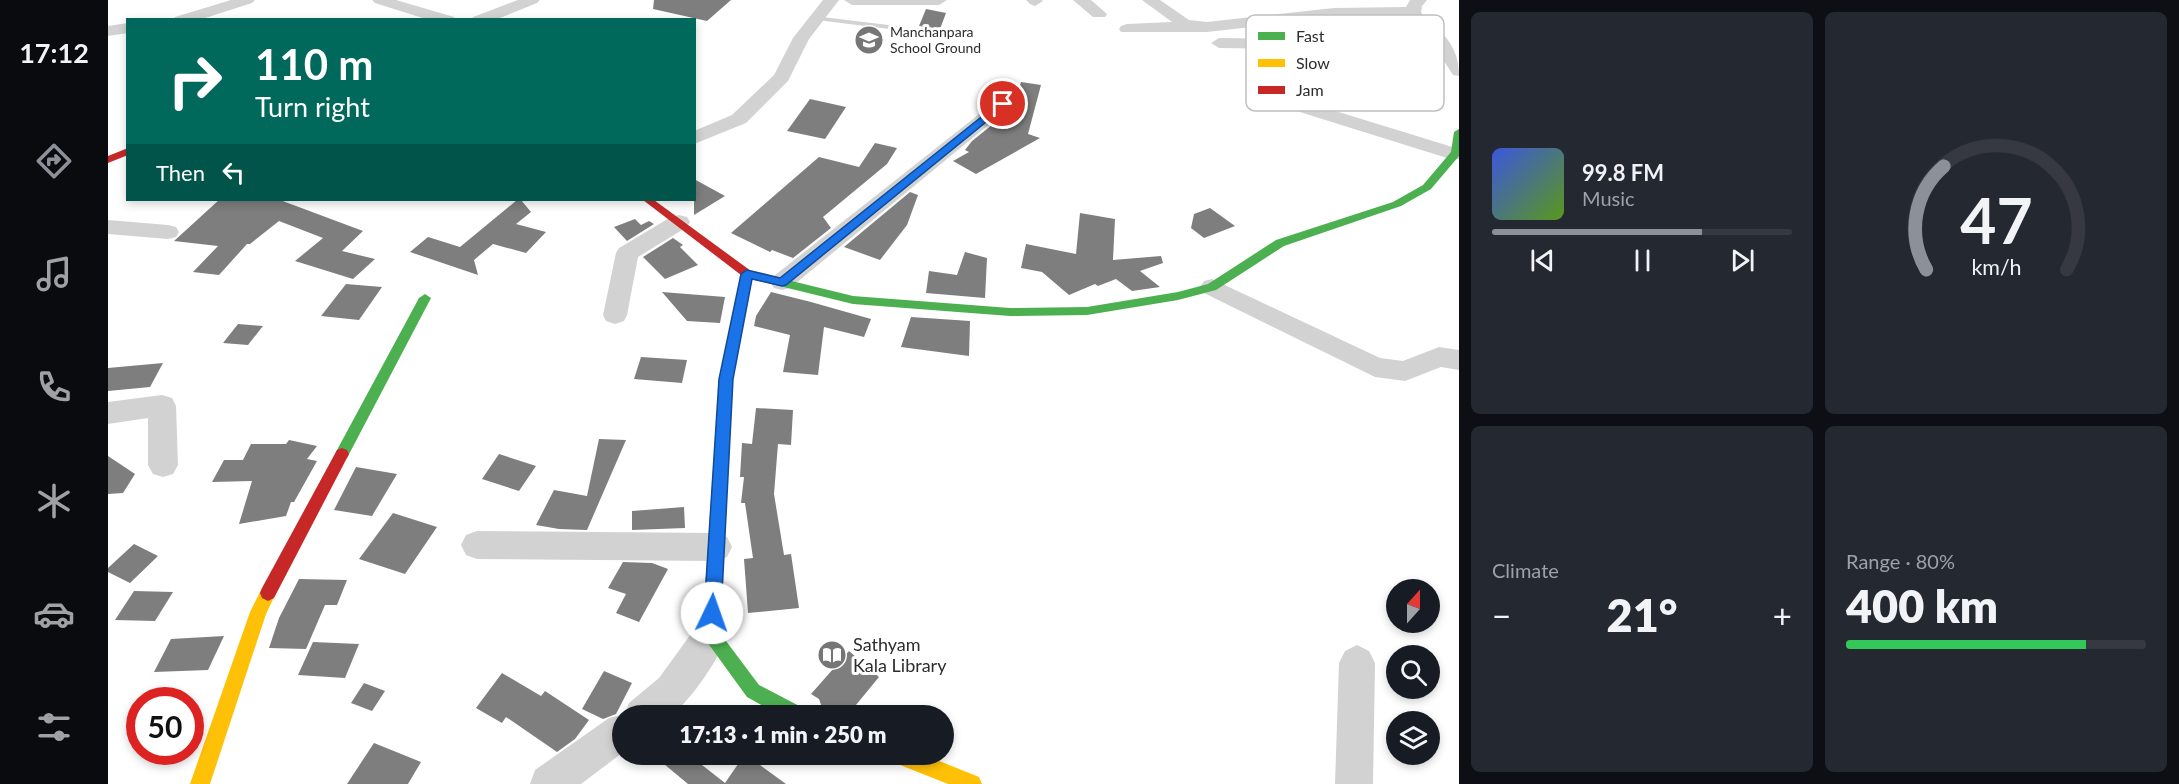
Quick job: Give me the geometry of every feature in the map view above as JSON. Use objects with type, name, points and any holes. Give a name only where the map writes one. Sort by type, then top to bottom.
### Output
[{"type":"street","points":[[188,18],[247,0]]},
{"type":"street","points":[[380,0],[441,18]]},
{"type":"street","points":[[484,18],[532,0]]},
{"type":"street","points":[[696,137],[739,118],[782,77],[801,38],[831,0]]},
{"type":"street","points":[[852,0],[939,0]]},
{"type":"street","points":[[1080,0],[1099,14]]},
{"type":"street","points":[[1150,0],[1185,24],[1195,26]]},
{"type":"street","points":[[1324,15],[1416,6]]},
{"type":"street","points":[[1127,29],[1215,27],[1246,24]]},
{"type":"street","points":[[108,31],[126,28]]},
{"type":"street","points":[[1219,43],[1246,43]]},
{"type":"street","points":[[1454,47],[1459,71]]},
{"type":"street","points":[[782,282],[1003,104]]},
{"type":"street","points":[[649,201],[747,274],[854,300],[1010,312],[1088,310],[1178,296],[1212,287],[1280,243],[1397,204],[1427,187],[1457,142],[1323,111]]},
{"type":"street","points":[[108,160],[126,152]]},
{"type":"street","points":[[615,315],[627,253],[679,222]]},
{"type":"street","points":[[108,227],[168,232]]},
{"type":"street","points":[[655,705],[672,691],[711,635],[726,379],[747,274]]},
{"type":"street","points":[[1212,287],[1375,367],[1405,371],[1439,357],[1459,360]]},
{"type":"street","points":[[200,784],[258,612],[425,298]]},
{"type":"street","points":[[108,413],[162,406],[163,465]]},
{"type":"street","points":[[477,545],[716,547]]},
{"type":"street","points":[[711,635],[753,691],[780,705]]},
{"type":"street","points":[[1354,784],[1357,663]]},
{"type":"street","points":[[549,784],[612,738]]},
{"type":"street","points":[[924,765],[972,784]]},
{"type":"lane","points":[[817,18],[938,33]]},
{"type":"building","points":[[654,0],[731,0],[707,21],[653,9]]},
{"type":"building","points":[[926,9],[946,13],[940,29],[919,26]]},
{"type":"building","points":[[1021,82],[1041,85],[1028,134],[1040,138],[976,174],[953,161],[969,152],[965,150],[972,141],[992,125],[1008,129]]},
{"type":"building","points":[[810,99],[846,107],[825,139],[787,131]]},
{"type":"building","points":[[875,143],[897,148],[887,164],[823,217],[831,228],[793,258],[772,250],[770,252],[731,233],[819,157],[859,167]]},
{"type":"building","points":[[696,180],[725,196],[694,215]]},
{"type":"building","points":[[910,192],[918,195],[907,225],[880,260],[844,247]]},
{"type":"building","points":[[218,201],[283,201],[363,231],[342,251],[375,259],[353,279],[295,261],[323,238],[279,221],[247,244],[219,275],[193,272],[218,246],[174,241]]},
{"type":"building","points":[[516,201],[522,201],[531,212],[516,224],[546,232],[526,253],[493,244],[474,260],[478,275],[410,252],[428,237],[460,247]]},
{"type":"building","points":[[1210,208],[1235,226],[1204,238],[1191,228],[1194,214]]},
{"type":"building","points":[[1080,213],[1115,219],[1113,260],[1161,256],[1163,263],[1140,271],[1160,287],[1132,291],[1116,279],[1098,286],[1095,284],[1069,295],[1042,272],[1021,268],[1026,244],[1076,254]]},
{"type":"building","points":[[635,219],[641,225],[649,221],[654,224],[627,241],[614,227]]},
{"type":"building","points":[[673,238],[683,245],[680,247],[698,265],[665,279],[643,257]]},
{"type":"building","points":[[965,252],[987,258],[985,298],[926,293],[929,271],[957,275]]},
{"type":"building","points":[[346,284],[382,287],[359,320],[321,316]]},
{"type":"building","points":[[662,292],[725,297],[720,323],[687,321]]},
{"type":"building","points":[[771,292],[871,319],[864,337],[824,327],[818,375],[783,372],[790,335],[754,326],[756,316]]},
{"type":"building","points":[[911,317],[970,321],[969,356],[901,347]]},
{"type":"building","points":[[238,324],[263,326],[248,345],[223,343]]},
{"type":"building","points":[[641,357],[687,360],[682,383],[634,379]]},
{"type":"building","points":[[163,363],[150,387],[108,391],[108,368]]},
{"type":"building","points":[[756,408],[793,410],[791,445],[778,444],[774,494],[784,555],[791,554],[799,608],[748,613],[744,559],[753,558],[745,503],[741,503],[744,477],[740,477],[742,443],[752,444]]},
{"type":"building","points":[[599,439],[626,440],[587,530],[536,525],[554,490],[587,496]]},
{"type":"building","points":[[289,440],[317,446],[307,459],[317,461],[294,502],[291,502],[286,516],[239,524],[252,481],[212,482],[224,460],[243,460],[251,444],[286,444]]},
{"type":"building","points":[[499,454],[536,466],[519,491],[482,479]]},
{"type":"building","points":[[108,456],[135,474],[123,493],[108,494]]},
{"type":"building","points":[[356,467],[397,474],[372,516],[334,510]]},
{"type":"building","points":[[684,507],[685,528],[632,530],[632,511]]},
{"type":"building","points":[[393,513],[437,527],[405,574],[359,559]]},
{"type":"building","points":[[134,544],[158,556],[130,583],[108,572],[108,568]]},
{"type":"building","points":[[623,562],[652,563],[668,569],[639,622],[616,613],[626,594],[608,588]]},
{"type":"building","points":[[299,579],[347,580],[337,605],[325,605],[306,649],[269,648],[279,618]]},
{"type":"building","points":[[134,591],[173,592],[155,621],[115,620]]},
{"type":"building","points":[[224,636],[208,670],[154,672],[171,639]]},
{"type":"building","points":[[313,642],[359,644],[345,678],[298,675]]},
{"type":"building","points":[[849,651],[879,677],[856,705],[821,705],[819,699],[811,694]]},
{"type":"building","points":[[604,671],[632,683],[621,705],[612,705],[612,716],[603,719],[582,709]]},
{"type":"building","points":[[502,673],[541,696],[545,691],[589,720],[575,739],[557,752],[506,717],[502,723],[476,708]]},
{"type":"building","points":[[364,683],[385,691],[372,711],[351,703]]},
{"type":"building","points":[[374,743],[421,762],[408,784],[347,784]]},
{"type":"building","points":[[665,765],[702,765],[725,783],[737,765],[760,765],[786,784],[688,784]]},
{"type":"traffic: fast","points":[[747,274],[853,300],[1010,312],[1087,311],[1178,296],[1212,287],[1280,243],[1397,204],[1427,187],[1456,153],[1459,132]]},
{"type":"traffic: fast","points":[[342,454],[425,298]]},
{"type":"traffic: fast","points":[[735,336],[726,379],[711,635],[753,691],[780,705]]},
{"type":"traffic: slow","points":[[200,784],[258,612],[268,593]]},
{"type":"traffic: slow","points":[[924,765],[972,784]]},
{"type":"traffic: jam","points":[[108,160],[126,152]]},
{"type":"traffic: jam","points":[[649,201],[747,274],[735,336]]},
{"type":"traffic: jam","points":[[268,593],[342,454]]},
{"type":"place","name":"Manchanpara School Ground","points":[[869,40]]},
{"type":"place","name":"Sathyam Kala Library","points":[[832,655]]},
{"type":"route","points":[[712,613],[726,379],[747,274],[782,282],[1003,104]]}]
